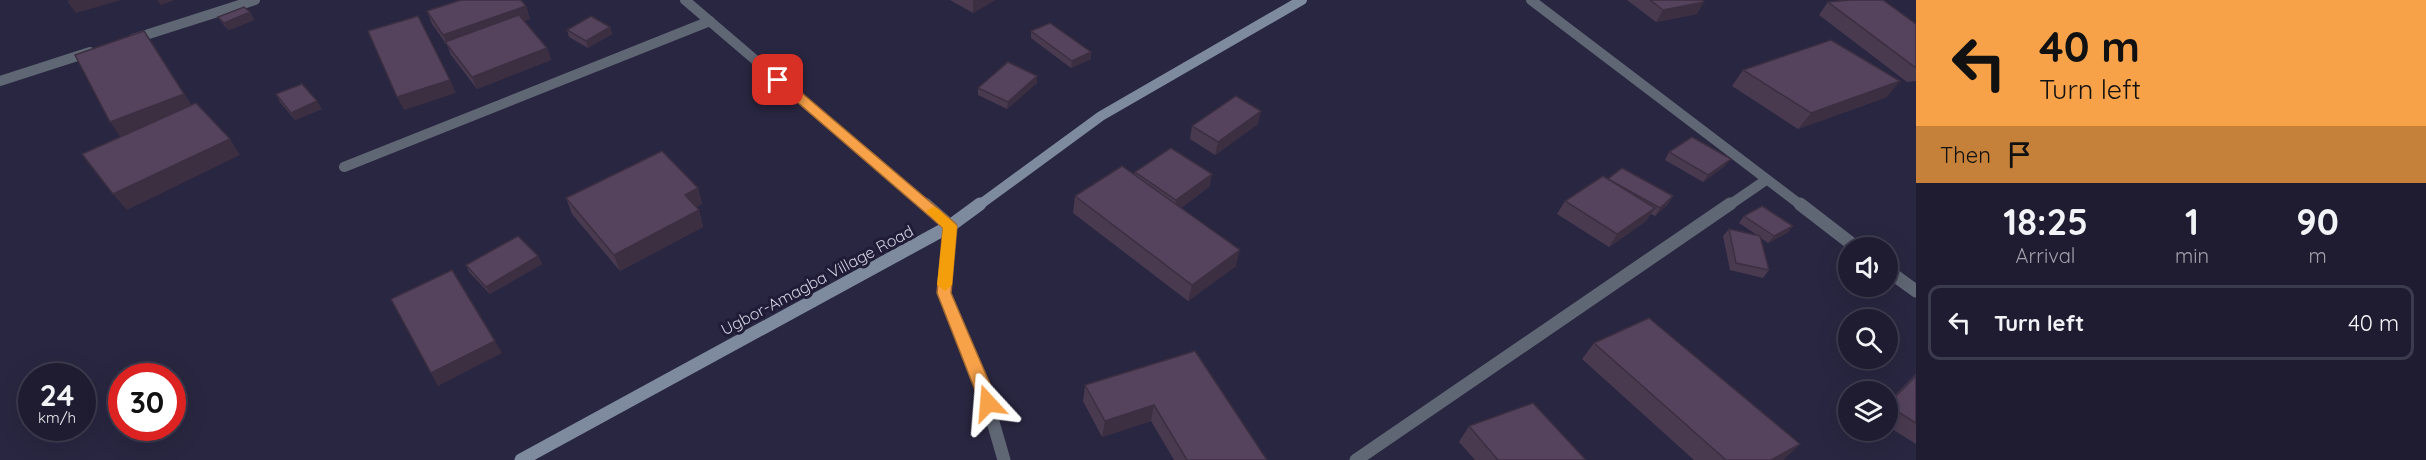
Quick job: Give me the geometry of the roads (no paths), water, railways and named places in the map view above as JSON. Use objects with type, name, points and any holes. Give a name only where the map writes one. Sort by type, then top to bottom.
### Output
[{"type":"street","points":[[123,42],[255,0]]},
{"type":"street","points":[[686,0],[950,226],[944,293],[982,384],[1004,460]]},
{"type":"street","name":"Ugbor-Amagba Village Road","points":[[521,460],[536,456],[950,226],[1101,116],[1302,0]]},
{"type":"street","points":[[1531,0],[1842,237]]},
{"type":"street","points":[[344,167],[710,21]]},
{"type":"street","points":[[0,81],[100,49]]},
{"type":"street","points":[[1356,460],[1766,180]]},
{"type":"street","points":[[1898,277],[1914,287]]}]
